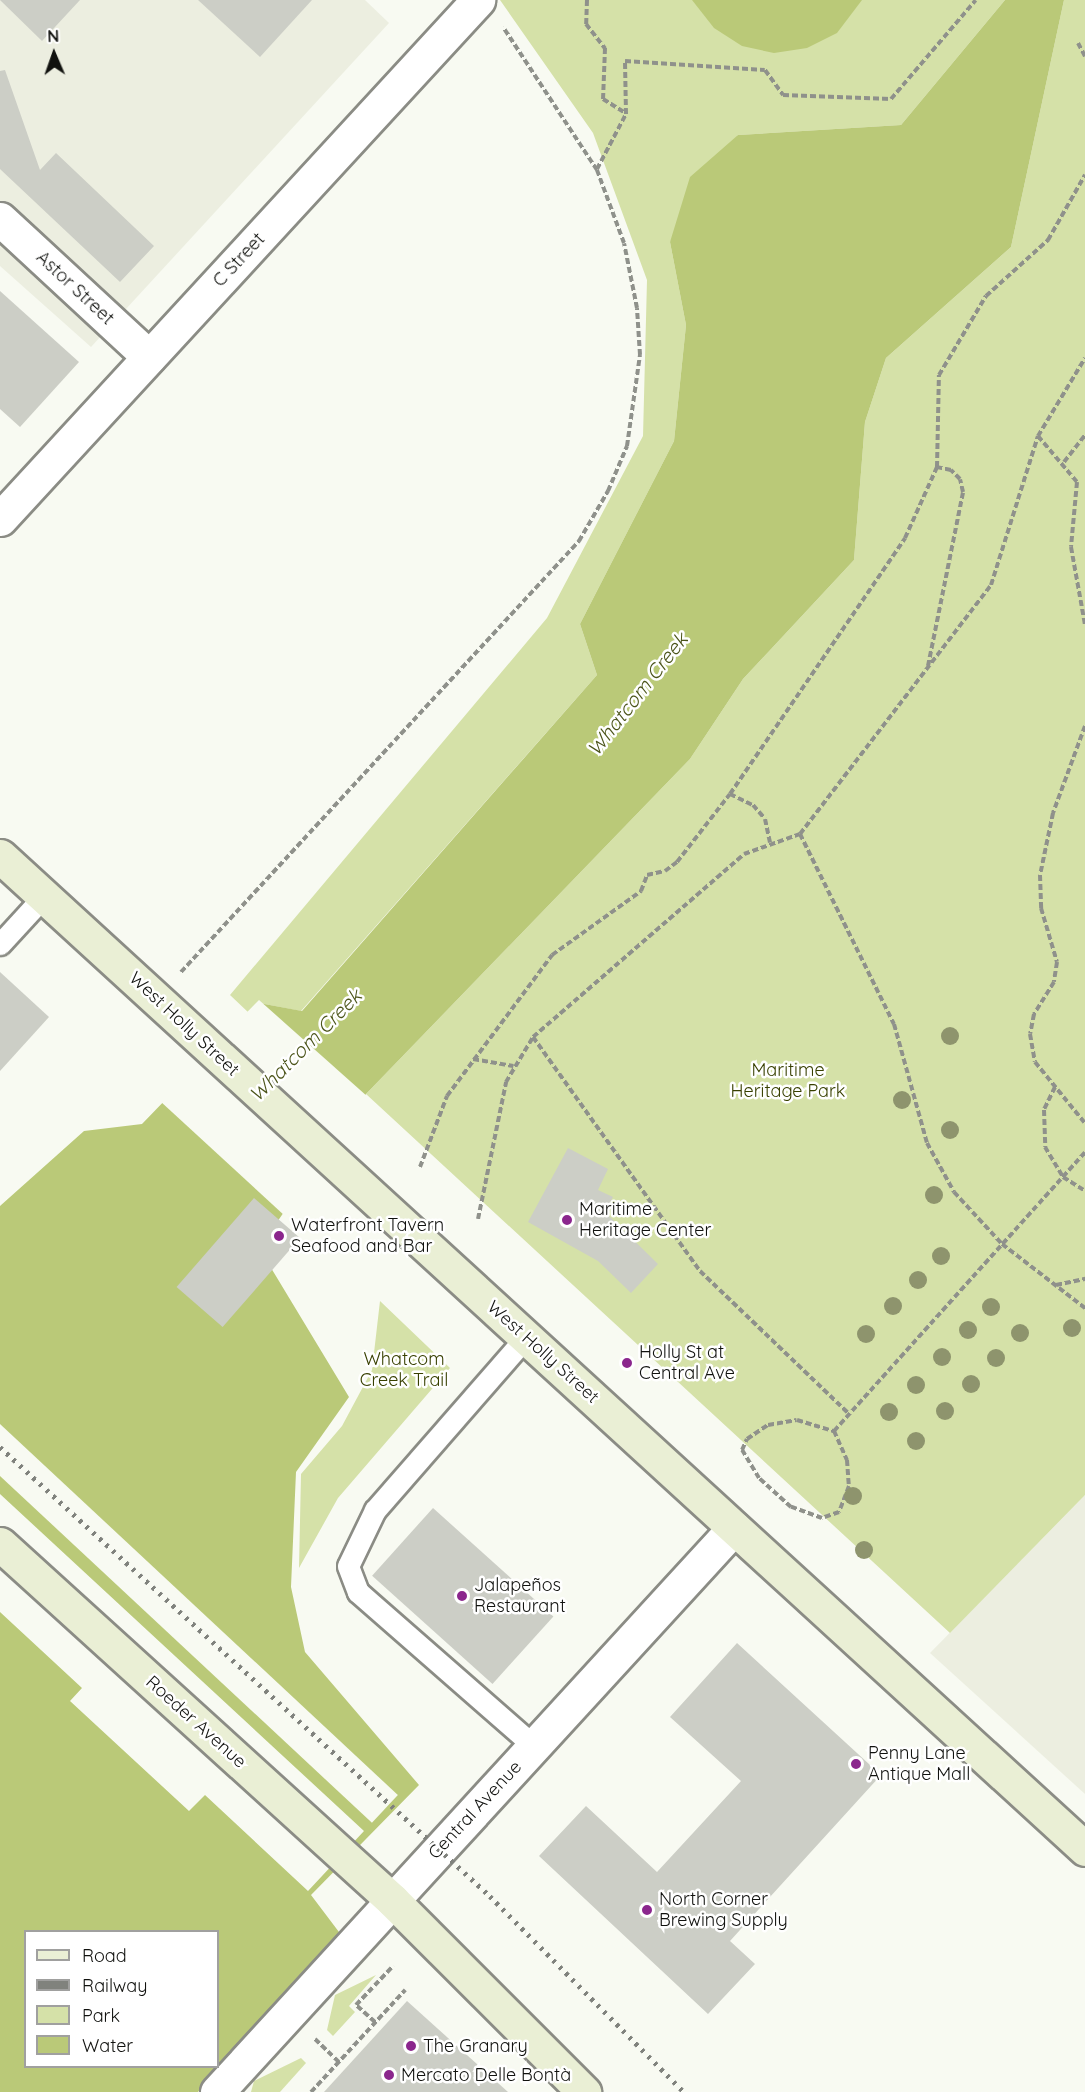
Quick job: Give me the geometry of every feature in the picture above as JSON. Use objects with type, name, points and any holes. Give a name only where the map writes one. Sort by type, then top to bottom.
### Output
[{"type":"main road","name":"West Holly Street","points":[[0,856],[1085,1849]]},
{"type":"main road","name":"Roeder Avenue","points":[[0,1544],[392,1900],[584,2092]]},
{"type":"street","name":"C Street","points":[[0,519],[149,357],[488,10]]},
{"type":"street","name":"Astor Street","points":[[0,219],[149,357]]},
{"type":"street","name":"Central Avenue","points":[[217,2092],[734,1528]]},
{"type":"lane","points":[[0,944],[44,896]]},
{"type":"lane","points":[[526,1337],[375,1510],[348,1566],[358,1592],[534,1746]]},
{"type":"path","points":[[587,0],[586,24],[605,48],[603,99],[626,114]]},
{"type":"path","points":[[597,170],[626,114],[624,61],[765,70],[783,95],[891,99],[976,0]]},
{"type":"path","points":[[160,1003],[579,541],[608,491],[627,446],[640,355],[624,243],[597,170],[488,10]]},
{"type":"path","points":[[1078,43],[1085,56]]},
{"type":"path","points":[[420,1167],[447,1096],[552,956],[641,891],[647,875],[665,871],[677,862],[730,794],[905,538],[937,467],[939,375],[986,296],[1048,240],[1085,175]]},
{"type":"path","points":[[478,1219],[513,1066],[533,1037],[744,854],[770,842],[800,834],[991,585],[1038,436],[1085,358]]},
{"type":"path","points":[[1064,462],[1085,435]]},
{"type":"path","points":[[1038,436],[1064,462],[1077,482],[1071,548],[1085,625]]},
{"type":"path","points":[[927,668],[963,492],[960,479],[937,467]]},
{"type":"path","points":[[1077,482],[1085,484]]},
{"type":"path","points":[[1085,726],[1053,813],[1040,875],[1041,908],[1057,962],[1054,982],[1034,1014],[1030,1049],[1055,1087],[1085,1123]]},
{"type":"path","points":[[730,794],[759,812],[770,842]]},
{"type":"path","points":[[800,834],[894,1024],[927,1143],[954,1192],[1002,1244],[1085,1308]]},
{"type":"path","points":[[533,1037],[700,1271],[849,1414]]},
{"type":"path","points":[[473,1059],[513,1066]]},
{"type":"path","points":[[1055,1087],[1042,1129],[1045,1148],[1063,1177],[1085,1191]]},
{"type":"path","points":[[834,1431],[1085,1152]]},
{"type":"path","points":[[1056,1285],[1085,1279]]},
{"type":"path","points":[[797,1420],[834,1431],[847,1460],[849,1486],[839,1512],[822,1518],[790,1506],[759,1479],[742,1450],[747,1439],[768,1425],[797,1420]]},
{"type":"path","points":[[375,2022],[356,2005],[393,1966]]},
{"type":"path","points":[[311,2092],[405,1990]]},
{"type":"path","points":[[316,2041],[339,2062]]},
{"type":"shaded area","points":[[0,0],[365,0],[389,23],[91,347],[0,266]]},
{"type":"shaded area","points":[[1085,1495],[1085,1794],[930,1653]]},
{"type":"green space","points":[[500,0],[1005,0],[901,125],[738,135],[670,242],[686,325],[674,441],[580,624],[597,675],[301,1011],[259,1003],[250,1014],[230,995],[547,618],[643,436],[647,280],[593,133]]},
{"type":"green space","name":"Maritime Heritage Park","points":[[1064,0],[1085,0],[1085,1495],[950,1633],[366,1094],[690,759],[743,679],[854,560],[865,422],[886,358],[1011,247]]},
{"type":"green space","name":"Whatcom Creek Trail","points":[[380,1301],[450,1368],[338,1498],[299,1568],[301,1474],[342,1426],[372,1370]]},
{"type":"green space","points":[[376,1975],[349,2006],[355,2012],[333,2036],[327,2030],[335,1995]]},
{"type":"green space","points":[[301,2058],[306,2063],[280,2092],[251,2092],[254,2081]]},
{"type":"water","points":[[692,0],[862,0],[837,33],[807,48],[774,53],[742,46],[714,28]]},
{"type":"water","name":"Whatcom Creek","points":[[1005,0],[1064,0],[1011,247],[886,358],[865,422],[854,560],[743,679],[690,759],[366,1094],[259,1248],[349,1397],[296,1472],[291,1587],[305,1652],[419,1785],[311,1895],[342,1936],[198,2092],[0,2092],[0,1206],[84,1131],[142,1124],[259,1003],[302,1011],[597,675],[580,624],[674,441],[686,325],[670,242],[690,177],[738,135],[901,125]]},
{"type":"pier","points":[[259,1000],[368,1097],[285,1216],[160,1101]]},
{"type":"pier","points":[[0,1424],[398,1795],[372,1823],[0,1476]]},
{"type":"pier","points":[[0,1494],[364,1831],[308,1891],[205,1795],[189,1811],[70,1701],[82,1688],[0,1612]]},
{"type":"building","points":[[0,0],[80,0],[42,41]]},
{"type":"building","points":[[198,0],[312,0],[260,57]]},
{"type":"building","points":[[5,70],[40,170],[56,153],[154,246],[120,282],[0,169],[0,71]]},
{"type":"building","points":[[0,291],[79,362],[20,427],[0,409]]},
{"type":"building","points":[[0,972],[49,1017],[0,1071]]},
{"type":"building","name":"Maritime Heritage Center","points":[[568,1148],[608,1169],[598,1190],[613,1197],[605,1212],[658,1264],[631,1293],[598,1261],[528,1222]]},
{"type":"building","points":[[254,1198],[300,1238],[223,1327],[177,1287]]},
{"type":"building","name":"Jalapeños Restaurant","points":[[433,1508],[553,1616],[492,1684],[372,1576]]},
{"type":"building","points":[[737,1643],[881,1775],[730,1941],[755,1964],[708,2014],[539,1856],[586,1806],[657,1872],[741,1781],[670,1717]]},
{"type":"building","name":"The Granary","points":[[407,2001],[508,2092],[324,2092]]},
{"type":"railway","points":[[0,1447],[490,1896],[684,2092]]},
{"type":"place","name":"Maritime Heritage Center","points":[[567,1220]]},
{"type":"place","name":"Waterfront Tavern Seafood and Bar","points":[[279,1236]]},
{"type":"place","name":"Holly St at Central Ave","points":[[627,1363]]},
{"type":"place","name":"Jalapeños Restaurant","points":[[462,1596]]},
{"type":"place","name":"Penny Lane Antique Mall","points":[[856,1764]]},
{"type":"place","name":"North Corner Brewing Supply","points":[[647,1910]]},
{"type":"place","name":"The Granary","points":[[411,2046]]},
{"type":"place","name":"Mercato Delle Bontà","points":[[389,2075]]}]
